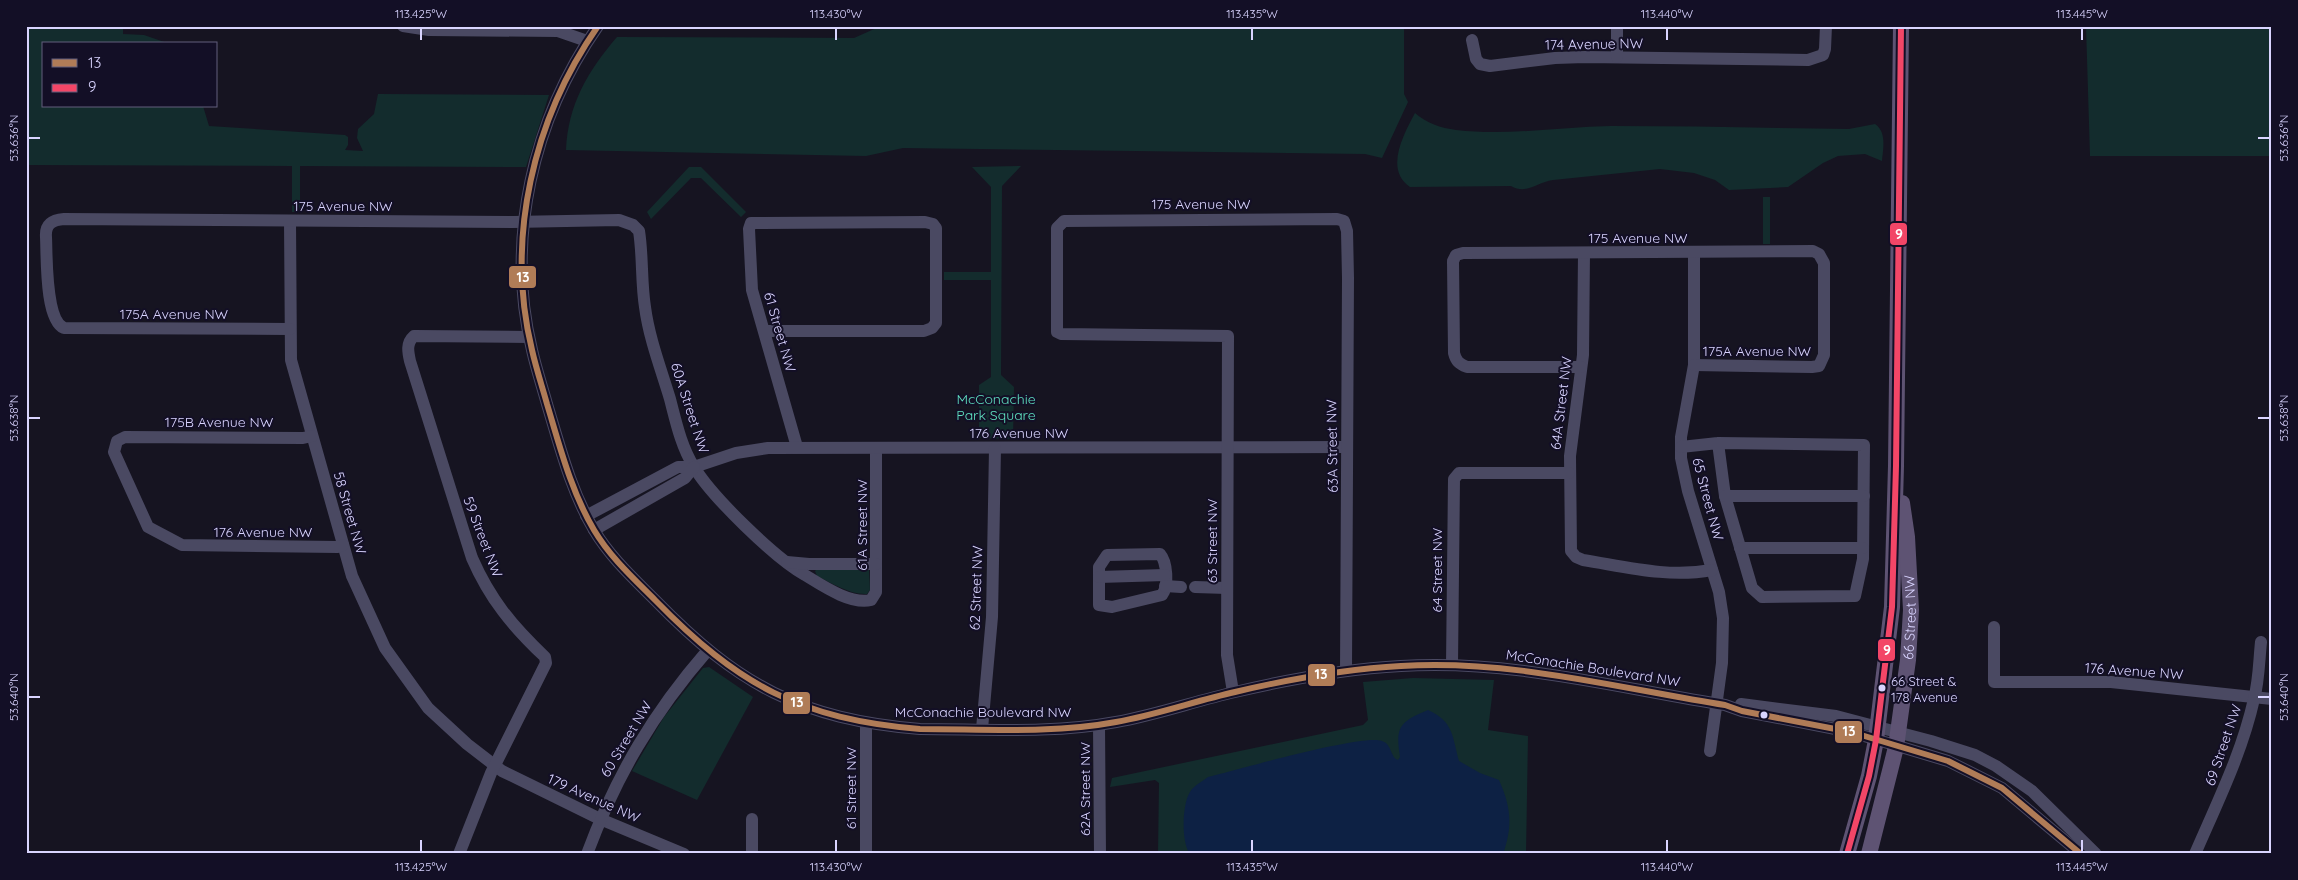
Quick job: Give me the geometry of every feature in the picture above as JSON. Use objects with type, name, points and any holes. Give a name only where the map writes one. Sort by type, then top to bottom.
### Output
[{"type":"main road","name":"66 Street NW","points":[[1869,854],[1887,736],[1885,676],[1893,577],[1896,466],[1901,26]]},
{"type":"main road","name":"66 Street NW","points":[[1847,854],[1864,793],[1887,736],[1908,660],[1911,610],[1907,537],[1896,466]]},
{"type":"main road","points":[[1859,854],[1887,736]]},
{"type":"street","points":[[403,26],[429,30],[549,30],[566,32],[587,41]]},
{"type":"street","name":"McConachie Boulevard NW","points":[[598,26],[587,41],[562,86],[546,124],[533,170],[524,222],[523,291],[529,336],[568,475],[586,516],[607,550],[631,577],[708,650],[739,674],[781,698],[833,716],[866,723],[920,729],[1074,728],[1144,716],[1233,692],[1288,680],[1346,671],[1403,666],[1452,665],[1520,670],[1720,704],[1742,712],[1851,732],[1887,736]]},
{"type":"street","points":[[1617,26],[1617,57]]},
{"type":"street","name":"174 Avenue NW","points":[[1472,40],[1476,60],[1480,64],[1490,66],[1555,58],[1808,60],[1823,55],[1826,49],[1826,26]]},
{"type":"street","name":"175 Avenue NW","points":[[59,326],[51,309],[46,231],[53,221],[64,219],[524,222],[620,220],[633,225]]},
{"type":"street","name":"175 Avenue NW","points":[[1057,278],[1057,228],[1059,224],[1070,220],[1337,219],[1344,221]]},
{"type":"street","name":"58 Street NW","points":[[290,221],[291,360],[358,591],[385,648],[428,708],[467,744],[495,766]]},
{"type":"street","name":"63A Street NW","points":[[1344,221],[1347,231],[1346,671]]},
{"type":"street","name":"61 Street NW","points":[[764,331],[924,331],[932,328],[936,323],[936,228],[933,224],[925,222],[751,223],[748,228],[750,274],[764,331],[797,447]]},
{"type":"street","name":"60A Street NW","points":[[633,225],[639,231],[641,242],[643,289],[648,328],[682,441],[694,467],[715,494],[785,562],[834,591],[865,602],[871,600]]},
{"type":"street","name":"175 Avenue NW","points":[[1581,367],[1467,367],[1460,365],[1456,361],[1454,353],[1453,261],[1456,255],[1463,253],[1813,251],[1819,254],[1824,263],[1824,355],[1819,366]]},
{"type":"street","name":"65 Street NW","points":[[1694,252],[1694,366],[1688,392],[1681,447],[1684,478],[1719,592],[1723,618],[1720,704],[1710,751]]},
{"type":"street","name":"64A Street NW","points":[[1584,253],[1581,367],[1572,429],[1569,473],[1569,547],[1573,555],[1583,560],[1683,574],[1712,570]]},
{"type":"street","name":"63 Street NW","points":[[1057,278],[1057,332],[1061,334],[1228,336],[1227,655],[1233,692]]},
{"type":"street","name":"175A Avenue NW","points":[[59,326],[69,329],[290,329]]},
{"type":"street","name":"59 Street NW","points":[[459,854],[495,766],[546,663],[545,657],[518,632],[497,606],[472,558],[413,371],[408,345],[414,336],[529,336]]},
{"type":"street","name":"175A Avenue NW","points":[[1694,366],[1812,368],[1819,366]]},
{"type":"street","name":"175B Avenue NW","points":[[182,546],[148,527],[114,452],[117,441],[125,437],[303,438],[312,436]]},
{"type":"street","points":[[1681,447],[1718,444],[1864,445],[1863,559],[1855,596],[1762,597],[1752,588],[1725,496],[1718,444]]},
{"type":"street","name":"176 Avenue NW","points":[[586,516],[678,467],[694,467],[749,450],[797,447],[1347,447]]},
{"type":"street","name":"61A Street NW","points":[[871,600],[876,592],[876,448]]},
{"type":"street","name":"62 Street NW","points":[[982,729],[992,617],[995,448]]},
{"type":"street","name":"176 Avenue NW","points":[[594,530],[685,478],[694,467]]},
{"type":"street","name":"64 Street NW","points":[[1452,665],[1452,484],[1456,476],[1464,473],[1569,473]]},
{"type":"street","points":[[1725,496],[1864,496]]},
{"type":"street","name":"176 Avenue NW","points":[[182,546],[338,547],[344,545]]},
{"type":"street","points":[[1740,548],[1863,548]]},
{"type":"street","points":[[1160,554],[1165,562],[1165,591],[1159,597],[1112,607],[1099,605],[1099,577],[1099,567],[1107,555],[1160,554]]},
{"type":"street","points":[[785,562],[876,564]]},
{"type":"street","points":[[1099,577],[1165,580],[1181,587]]},
{"type":"street","points":[[1195,587],[1227,588]]},
{"type":"street","name":"176 Avenue NW","points":[[1994,627],[1994,682],[2111,682],[2272,699]]},
{"type":"street","name":"69 Street NW","points":[[2195,854],[2230,776],[2243,740],[2255,698],[2261,642]]},
{"type":"street","name":"60 Street NW","points":[[587,854],[600,819],[625,766],[641,738],[685,676],[708,650]]},
{"type":"street","name":"61 Street NW","points":[[866,723],[866,854]]},
{"type":"street","name":"62A Street NW","points":[[1099,725],[1100,854]]},
{"type":"street","points":[[1887,736],[1996,785],[2025,806],[2081,854]]},
{"type":"street","points":[[1887,736],[1956,748],[1996,766],[2032,791],[2096,854]]},
{"type":"street","name":"179 Avenue NW","points":[[495,766],[600,819],[684,854]]},
{"type":"street","points":[[752,819],[752,854]]},
{"type":"green space","points":[[26,26],[123,26],[123,34],[144,35],[164,42],[42,42],[42,108],[204,108],[209,126],[345,135],[348,137],[348,145],[345,150],[363,151],[357,138],[358,129],[374,114],[378,94],[549,95],[526,167],[300,166],[300,212],[292,212],[292,166],[26,165]]},
{"type":"green space","points":[[881,26],[1368,26],[1404,29],[1404,94],[1408,102],[1382,158],[1365,154],[903,148],[866,156],[566,150],[571,118],[581,89],[597,63],[617,37],[854,38]]},
{"type":"green space","points":[[2086,26],[2272,26],[2272,156],[2090,156]]},
{"type":"green space","points":[[1415,113],[1424,120],[1439,126],[1475,132],[1514,132],[1611,126],[1849,129],[1875,124],[1879,127],[1883,136],[1883,151],[1882,161],[1865,154],[1838,156],[1823,163],[1788,187],[1729,190],[1715,180],[1694,173],[1660,169],[1553,180],[1527,189],[1511,186],[1410,187],[1402,180],[1398,171],[1397,161],[1402,141]]},
{"type":"green space","name":"McConachie Park Square","points":[[1021,166],[1002,186],[1001,375],[1014,387],[1013,439],[979,438],[979,385],[991,377],[991,280],[944,280],[944,272],[991,272],[991,187],[972,167]]},
{"type":"green space","points":[[689,167],[701,167],[746,212],[741,217],[701,178],[691,178],[651,219],[647,212]]},
{"type":"green space","points":[[1763,197],[1770,197],[1770,244],[1763,244]]},
{"type":"green space","points":[[817,569],[869,569],[870,590],[867,594],[848,591],[817,576],[815,571]]},
{"type":"green space","points":[[709,667],[753,697],[697,800],[632,771],[664,717],[703,668]]},
{"type":"green space","points":[[1413,678],[1494,680],[1488,730],[1528,736],[1526,854],[1158,854],[1159,783],[1155,780],[1110,787],[1112,778],[1363,725],[1368,720],[1363,682]]},
{"type":"water","points":[[1428,710],[1443,720],[1451,731],[1459,761],[1480,773],[1499,780],[1506,799],[1509,817],[1508,834],[1503,854],[1190,854],[1187,849],[1184,833],[1184,814],[1187,798],[1191,790],[1208,777],[1326,747],[1370,740],[1382,741],[1388,745],[1398,760],[1400,757],[1398,738],[1402,726],[1411,718]]},
{"type":"transit line","name":"13","points":[[598,26],[575,62],[556,100],[541,140],[530,181],[524,223],[522,266],[524,308],[535,364],[572,484],[600,540],[638,584],[685,630],[744,676],[774,693],[805,706],[840,717],[878,724],[920,729],[1043,729],[1092,726],[1116,722],[1256,687],[1318,675],[1359,670],[1442,665],[1483,667],[1564,676],[1725,705],[1742,711],[1851,732],[1948,761],[2002,788],[2081,854]]},
{"type":"transit line","name":"9","points":[[1847,854],[1869,776],[1876,740],[1892,607],[1896,466],[1901,26]]},
{"type":"place","name":"66 Street & 178 Avenue","points":[[1882,688]]}]
